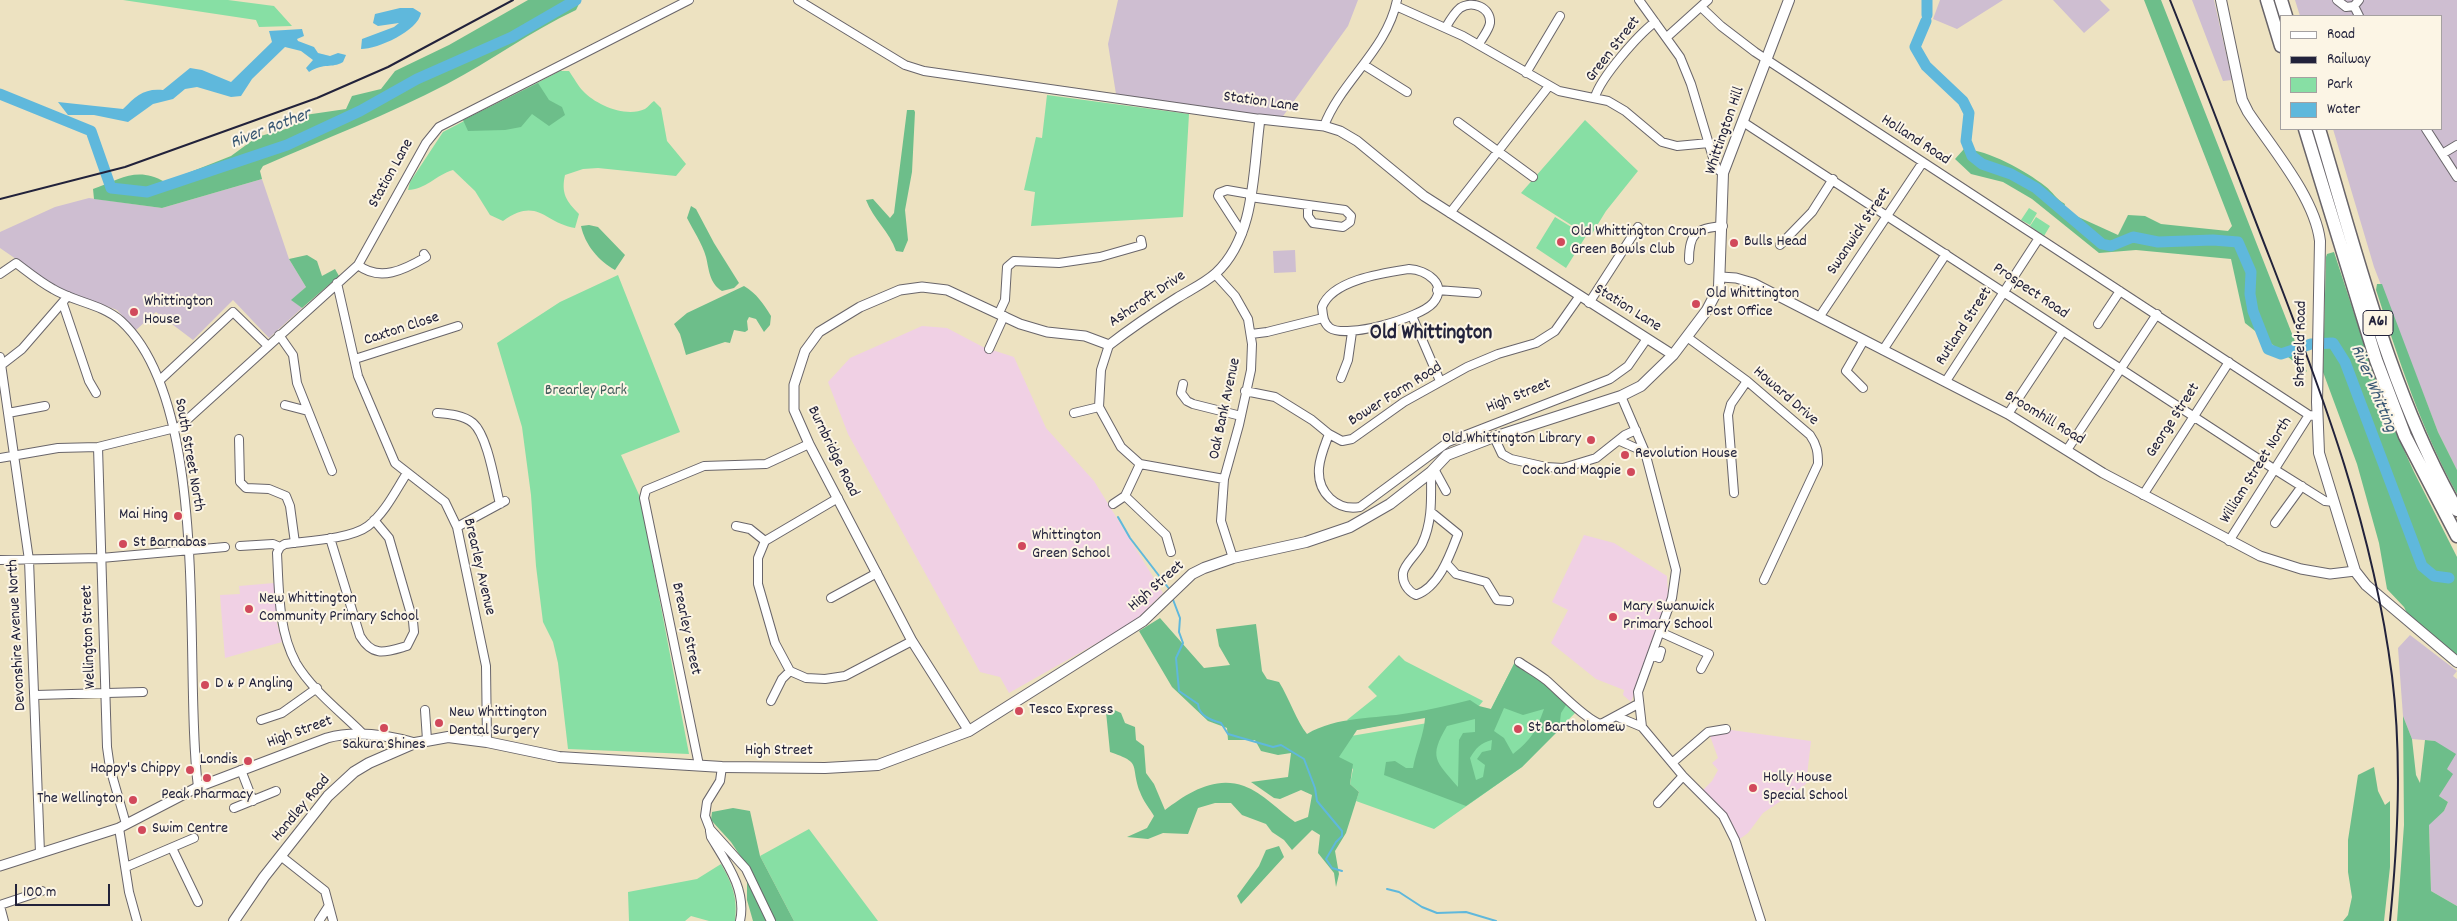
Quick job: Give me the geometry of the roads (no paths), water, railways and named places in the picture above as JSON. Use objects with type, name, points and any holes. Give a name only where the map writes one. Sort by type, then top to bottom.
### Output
[{"type":"highway","points":[[2267,0],[2280,43]]},
{"type":"highway","points":[[2281,0],[2286,15]]},
{"type":"highway","name":"A61","points":[[2305,130],[2380,369],[2405,436],[2457,536]]},
{"type":"highway","name":"A61","points":[[2319,130],[2393,369],[2411,415],[2457,510]]},
{"type":"main road","name":"Whittington Hill","points":[[1721,277],[1723,173],[1789,0]]},
{"type":"main road","name":"Sheffield Road","points":[[2220,0],[2242,100],[2248,112],[2311,206],[2318,224],[2320,261],[2313,416],[2320,453],[2355,571],[2366,586],[2457,662]]},
{"type":"main road","name":"High Street","points":[[416,743],[448,737],[487,742],[559,757],[699,766],[824,768],[878,765],[968,731],[1143,622],[1192,574],[1204,568],[1233,558],[1306,542],[1350,528],[1390,504],[1432,470],[1447,455],[1494,437],[1620,396],[1641,386],[1673,355],[1688,337],[1713,300],[1721,277]]},
{"type":"main road","name":"Handley Road","points":[[234,921],[264,877],[282,857],[328,796],[354,772],[369,763],[416,743]]},
{"type":"street","name":"Station Lane","points":[[173,429],[179,427],[267,345],[358,265],[426,144],[439,127],[689,0]]},
{"type":"street","name":"Station Lane","points":[[798,0],[905,65],[924,71],[1260,119],[1324,126],[1340,131],[1357,141],[1398,176],[1450,212],[1646,340],[1673,355]]},
{"type":"street","points":[[1639,0],[1680,57],[1691,84],[1717,169],[1723,173]]},
{"type":"street","points":[[1667,37],[1708,0]]},
{"type":"street","points":[[2337,0],[2346,7],[2356,3]]},
{"type":"street","points":[[1324,126],[1330,110],[1364,66],[1386,31],[1396,3],[1479,44],[1559,91],[1596,97],[1608,101],[1625,111],[1662,142],[1677,146],[1709,143]]},
{"type":"street","points":[[1446,27],[1461,6],[1472,3],[1483,7],[1489,14],[1490,25],[1479,44]]},
{"type":"street","name":"Holland Road","points":[[1700,8],[1767,60],[2313,416]]},
{"type":"street","points":[[1526,73],[1560,16]]},
{"type":"street","name":"Green Street","points":[[1596,97],[1598,88],[1633,44],[1655,22]]},
{"type":"street","points":[[1364,66],[1407,92]]},
{"type":"street","points":[[1450,212],[1500,151],[1549,86]]},
{"type":"street","name":"Ashcroft Drive","points":[[1099,407],[1101,370],[1108,345],[1129,328],[1215,274],[1227,261],[1242,232],[1250,195],[1260,119]]},
{"type":"street","points":[[1458,122],[1533,177]]},
{"type":"street","name":"Prospect Road","points":[[1743,122],[2274,469],[2325,500],[2334,502]]},
{"type":"street","points":[[2427,130],[2457,176]]},
{"type":"street","points":[[2442,154],[2457,145]]},
{"type":"street","name":"Swanwick Street","points":[[1820,316],[1923,162]]},
{"type":"street","points":[[1780,245],[1812,212],[1833,180]]},
{"type":"street","points":[[1242,232],[1218,196],[1219,193],[1226,190],[1345,210],[1351,216],[1350,222],[1343,227],[1313,223],[1308,216],[1308,205]]},
{"type":"street","points":[[1689,260],[1689,246],[1697,231],[1708,227],[1723,226]]},
{"type":"street","points":[[1589,303],[1638,227]]},
{"type":"street","name":"Rutland Street","points":[[1946,380],[2039,238]]},
{"type":"street","points":[[989,348],[1001,315],[1006,294],[1008,267],[1014,261],[1043,264],[1100,256],[1142,245],[1141,240]]},
{"type":"street","points":[[358,265],[368,273],[375,275],[388,273],[409,267],[426,257],[424,254]]},
{"type":"street","points":[[1883,350],[1946,254]]},
{"type":"street","name":"South Street North","points":[[0,274],[16,263],[53,290],[109,312],[122,322],[148,356],[160,380],[173,429],[186,506],[198,788]]},
{"type":"street","points":[[1409,269],[1421,270],[1430,274],[1436,281],[1437,290],[1434,302],[1412,316],[1352,332],[1340,332],[1330,328],[1323,318],[1322,307],[1328,296],[1345,285],[1372,276],[1409,269]]},
{"type":"street","name":"Oak Bank Avenue","points":[[1215,274],[1235,296],[1248,319],[1251,334],[1251,370],[1224,479],[1221,521],[1233,558]]},
{"type":"street","name":"Broomhill Road","points":[[1721,277],[1736,278],[1753,283],[1946,380],[2008,414],[2143,495],[2260,556],[2301,569],[2330,574],[2355,571]]},
{"type":"street","name":"Brearley Avenue","points":[[338,283],[358,376],[395,463],[445,502],[457,527],[486,666],[487,742]]},
{"type":"street","name":"Burnbridge Road","points":[[968,731],[912,641],[809,444],[794,410],[794,385],[805,351],[819,332],[879,298],[900,290],[922,287],[946,290],[1001,315],[1047,332],[1085,336],[1108,345]]},
{"type":"street","points":[[1437,290],[1477,292]]},
{"type":"street","points":[[2098,324],[2120,291]]},
{"type":"street","points":[[1,366],[22,349],[68,296]]},
{"type":"street","name":"Bower Farm Road","points":[[1245,391],[1275,397],[1312,420],[1330,434],[1342,440],[1352,439],[1404,402],[1440,381],[1498,354],[1536,343],[1555,331],[1579,297]]},
{"type":"street","points":[[63,304],[89,381],[96,393]]},
{"type":"street","points":[[160,380],[233,312],[267,345]]},
{"type":"street","points":[[2067,450],[2156,314]]},
{"type":"street","points":[[1412,316],[1440,381]]},
{"type":"street","points":[[1251,334],[1267,332],[1323,318]]},
{"type":"street","name":"Caxton Close","points":[[355,359],[458,326]]},
{"type":"street","points":[[2008,414],[2063,331]]},
{"type":"street","points":[[1341,378],[1348,360],[1352,332]]},
{"type":"street","points":[[279,335],[293,355],[297,383],[332,471]]},
{"type":"street","name":"Howard Drive","points":[[1688,337],[1747,381],[1810,434],[1818,452],[1818,464],[1764,580]]},
{"type":"street","name":"High Street","points":[[1330,434],[1319,468],[1320,485],[1339,506],[1349,509],[1360,507],[1448,442],[1610,379],[1628,366],[1646,340]]},
{"type":"street","points":[[1863,388],[1846,371],[1864,340]]},
{"type":"street","name":"Devonshire Avenue North","points":[[0,357],[30,560],[40,853]]},
{"type":"street","name":"George Street","points":[[2143,495],[2229,362]]},
{"type":"street","points":[[1734,493],[1728,415],[1731,404],[1747,381]]},
{"type":"street","points":[[1183,384],[1181,393],[1187,401],[1241,416]]},
{"type":"street","points":[[1620,396],[1645,452],[1676,570],[1674,590],[1638,692],[1642,727]]},
{"type":"street","points":[[8,413],[45,406]]},
{"type":"street","points":[[285,406],[308,411]]},
{"type":"street","points":[[1074,413],[1099,407],[1121,447],[1140,464],[1224,479]]},
{"type":"street","points":[[437,413],[458,415],[474,424],[482,437],[503,502],[457,527]]},
{"type":"street","name":"William Street North","points":[[2229,541],[2274,469],[2313,416]]},
{"type":"street","points":[[0,458],[58,448],[98,447],[173,429]]},
{"type":"street","name":"High Street","points":[[1494,437],[1502,454],[1511,459],[1546,467],[1563,468],[1596,458],[1620,441],[1625,435],[1636,430]]},
{"type":"street","points":[[239,439],[240,482],[246,488],[269,489],[286,496],[290,506],[295,543]]},
{"type":"street","points":[[1620,441],[1645,452]]},
{"type":"street","name":"Brearley Street","points":[[699,766],[644,498],[646,490],[704,466],[766,464],[809,444]]},
{"type":"street","name":"Wellington Street","points":[[98,447],[110,768],[123,826],[129,892],[137,921]]},
{"type":"street","points":[[1113,504],[1125,496],[1140,464]]},
{"type":"street","points":[[1432,470],[1446,491]]},
{"type":"street","points":[[1431,512],[1458,534],[1446,563],[1424,592],[1416,595],[1409,591],[1403,580],[1403,571],[1423,542],[1431,512],[1432,470]]},
{"type":"street","points":[[240,546],[273,544],[280,547],[356,532],[368,526],[374,520],[407,473]]},
{"type":"street","points":[[2275,523],[2302,486]]},
{"type":"street","points":[[1125,496],[1166,535],[1171,552]]},
{"type":"street","points":[[838,498],[765,541],[758,558],[758,584],[775,643],[790,671],[806,678],[825,679],[846,676],[912,641]]},
{"type":"street","points":[[330,538],[359,633],[365,644],[374,651],[384,652],[407,646],[414,632],[413,622],[389,538],[374,520]]},
{"type":"street","points":[[736,526],[750,529],[765,541]]},
{"type":"street","points":[[0,560],[101,558],[187,552],[225,547]]},
{"type":"street","points":[[280,547],[277,558],[285,636],[297,664],[317,688],[362,734]]},
{"type":"street","points":[[1446,563],[1456,574],[1486,582],[1497,600],[1510,601]]},
{"type":"street","points":[[831,598],[877,573]]},
{"type":"street","points":[[1660,632],[1709,654],[1701,669]]},
{"type":"street","points":[[1652,655],[1659,658],[1661,651]]},
{"type":"street","points":[[1519,662],[1544,678],[1580,709],[1591,722],[1601,724],[1618,717],[1638,704]]},
{"type":"street","points":[[771,701],[782,679],[790,671]]},
{"type":"street","points":[[261,720],[282,714],[317,688]]},
{"type":"street","points":[[36,695],[143,692]]},
{"type":"street","points":[[425,710],[427,740]]},
{"type":"street","points":[[1618,717],[1642,727],[1683,776],[1723,816],[1735,840],[1762,921]]},
{"type":"street","points":[[1672,763],[1708,732],[1726,730]]},
{"type":"street","name":"High Street","points":[[0,866],[123,826],[198,788],[327,738],[345,733],[416,743]]},
{"type":"street","points":[[722,767],[720,781],[707,802],[705,816],[711,837],[733,873],[742,903],[740,921]]},
{"type":"street","points":[[241,770],[252,801]]},
{"type":"street","points":[[1658,803],[1683,776]]},
{"type":"street","points":[[234,808],[276,791]]},
{"type":"street","points":[[710,829],[746,869],[771,921]]},
{"type":"street","points":[[126,867],[194,838]]},
{"type":"street","points":[[172,848],[198,902]]},
{"type":"street","points":[[282,857],[325,891],[333,921]]},
{"type":"street","points":[[4,921],[0,906],[42,891]]},
{"type":"street","points":[[319,921],[328,907]]},
{"type":"water","points":[[400,8],[413,8],[421,13],[413,26],[387,42],[361,49],[362,39],[394,27],[399,23],[378,26],[373,23],[375,14]]},
{"type":"water","points":[[302,29],[304,36],[297,39],[298,41],[314,47],[318,53],[330,56],[338,53],[346,55],[343,62],[319,67],[309,72],[306,68],[313,60],[301,51],[285,47],[252,79],[241,96],[231,97],[197,87],[185,89],[173,99],[153,104],[128,122],[94,115],[68,115],[58,102],[123,109],[132,100],[145,92],[163,90],[190,68],[202,70],[231,82],[272,42],[269,31]]},
{"type":"waterway","name":"River Rother","points":[[0,94],[91,131],[111,188],[147,192],[287,145],[360,111],[417,79],[512,37],[576,0]]},
{"type":"waterway","name":"River Whitting","points":[[1927,0],[1927,15]]},
{"type":"waterway","name":"River Whitting","points":[[1926,21],[1915,47],[1926,66],[1963,101],[1969,113],[1966,141],[1972,156],[1982,164],[2011,174],[2036,188],[2102,244],[2111,246],[2133,237],[2158,242],[2213,240],[2238,242],[2251,272],[2250,294],[2253,311],[2268,349],[2281,354],[2311,344],[2333,343],[2345,362],[2422,566],[2434,576],[2449,578]]},
{"type":"waterway","points":[[1118,517],[1130,538],[1170,590]]},
{"type":"waterway","points":[[1172,597],[1180,618],[1179,632],[1183,643],[1176,658],[1179,691],[1198,704],[1201,712],[1206,717],[1221,723],[1228,734],[1273,747],[1281,745],[1304,759],[1315,788],[1317,801],[1342,831],[1342,836],[1326,859],[1332,868],[1342,871]]},
{"type":"waterway","points":[[1387,889],[1399,892],[1422,907],[1437,913],[1466,912],[1496,921]]},
{"type":"railway","points":[[0,199],[125,167],[317,98],[388,67],[513,0]]},
{"type":"railway","points":[[2170,0],[2310,363],[2344,465],[2373,568],[2392,676],[2397,737],[2397,829],[2390,921]]},
{"type":"place","name":"Old Whittington Crown Green Bowls Club","points":[[1561,242]]},
{"type":"place","name":"Bulls Head","points":[[1734,243]]},
{"type":"place","name":"Old Whittington Post Office","points":[[1696,304]]},
{"type":"place","name":"Whittington House","points":[[134,312]]},
{"type":"place","name":"Old Whittington Library","points":[[1591,440]]},
{"type":"place","name":"Revolution House","points":[[1625,455]]},
{"type":"place","name":"Cock and Magpie","points":[[1631,472]]},
{"type":"place","name":"Mai Hing","points":[[178,516]]},
{"type":"place","name":"St Barnabas","points":[[123,544]]},
{"type":"place","name":"Whittington Green School","points":[[1022,546]]},
{"type":"place","name":"New Whittington Community Primary School","points":[[249,609]]},
{"type":"place","name":"Mary Swanwick Primary School","points":[[1613,617]]},
{"type":"place","name":"D & P Angling","points":[[205,685]]},
{"type":"place","name":"Tesco Express","points":[[1019,711]]},
{"type":"place","name":"New Whittington Dental Surgery","points":[[439,723]]},
{"type":"place","name":"Sakura Shines","points":[[384,728]]},
{"type":"place","name":"St Bartholomew","points":[[1518,729]]},
{"type":"place","name":"Londis","points":[[248,761]]},
{"type":"place","name":"Happy's Chippy","points":[[190,770]]},
{"type":"place","name":"Peak Pharmacy","points":[[207,778]]},
{"type":"place","name":"Holly House Special School","points":[[1753,788]]},
{"type":"place","name":"The Wellington","points":[[133,800]]},
{"type":"place","name":"Swim Centre","points":[[142,830]]},
{"type":"district","name":"Old Whittington","points":[[1431,335]]},
{"type":"park label","name":"Brearley Park","points":[[586,392]]}]
